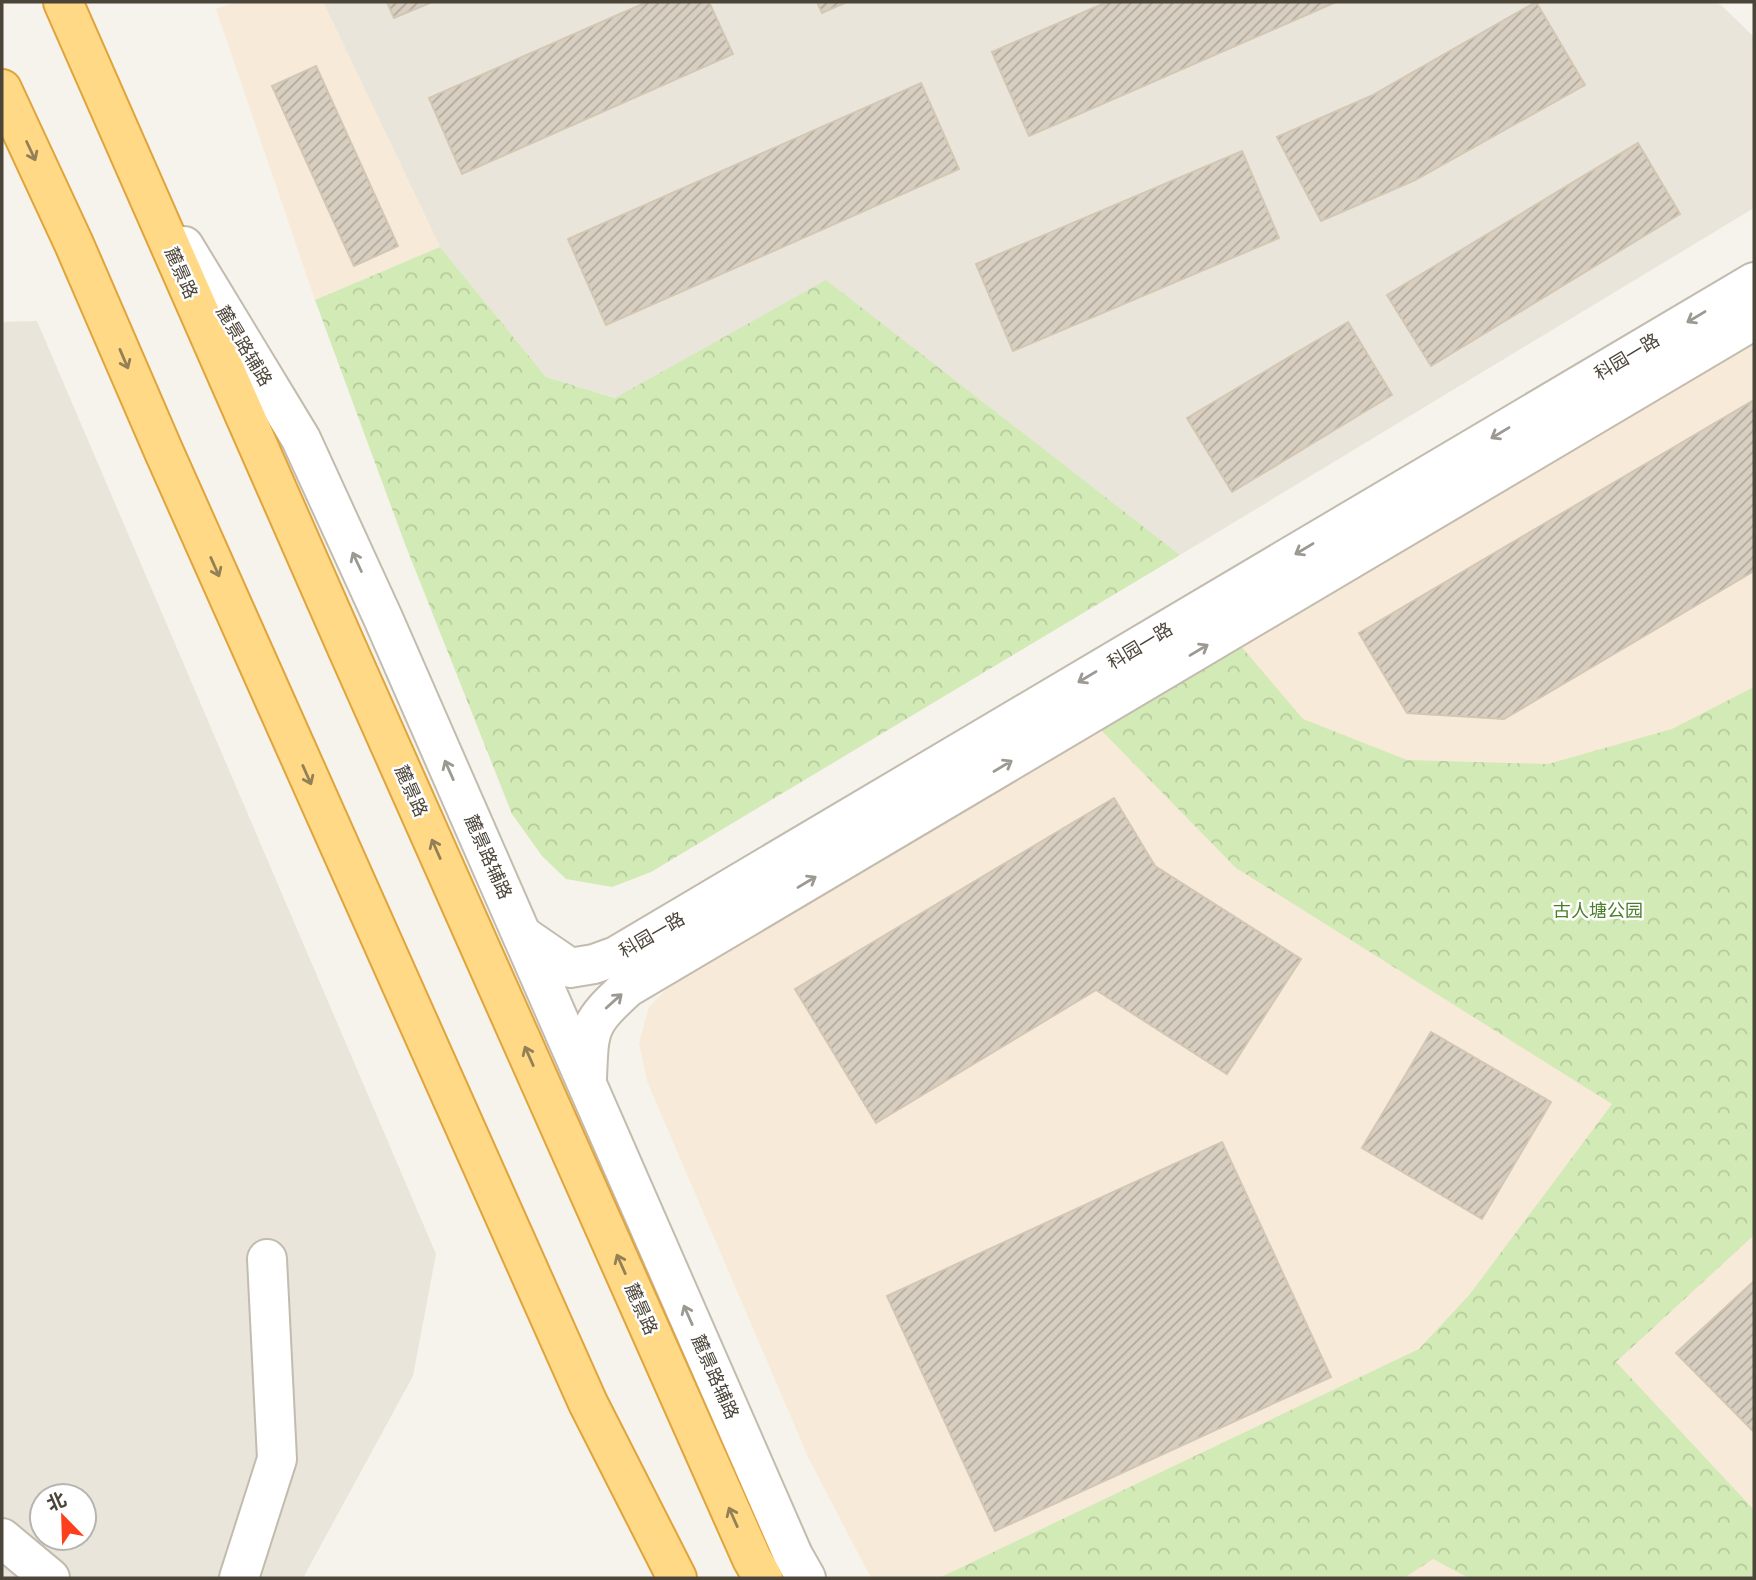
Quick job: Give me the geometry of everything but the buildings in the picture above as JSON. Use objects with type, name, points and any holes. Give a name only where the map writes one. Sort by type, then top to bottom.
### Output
[{"type":"highway","name":"麓景路","points":[[63,2],[735,1521],[763,1578]]},
{"type":"highway","points":[[2,89],[74,244],[175,478],[582,1388],[677,1578]]},
{"type":"street","name":"麓景路辅路","points":[[130,156],[300,439],[383,618],[806,1578]]},
{"type":"street","name":"科园一路","points":[[522,935],[570,968],[594,964],[616,956],[1754,282]]},
{"type":"street","name":"科园一路","points":[[587,1084],[589,1036],[600,1013],[627,988],[1754,320]]},
{"type":"street","points":[[239,1578],[277,1459],[267,1259]]},
{"type":"street","points":[[582,1388],[662,1578]]},
{"type":"street","points":[[2,1538],[50,1578]]},
{"type":"shaded area","points":[[236,2],[323,2],[440,247],[315,300],[216,9]]},
{"type":"shaded area","points":[[323,2],[1713,2],[1721,5],[1754,37],[1754,208],[1180,555],[826,281],[616,398],[546,377],[440,247]]},
{"type":"shaded area","points":[[37,321],[436,1254],[413,1376],[303,1578],[2,1578],[2,322]]},
{"type":"shaded area","points":[[1754,337],[1754,1578],[871,1578],[809,1459],[647,1081],[639,1043],[649,1007],[671,985]]},
{"type":"green space","points":[[440,247],[546,377],[615,398],[826,280],[1180,555],[651,872],[612,887],[566,879],[542,856],[512,814],[405,544],[315,300]]},
{"type":"green space","name":"古人塘公园","points":[[1240,645],[1303,719],[1407,760],[1548,764],[1672,729],[1754,687],[1754,1235],[1616,1362],[1754,1510],[1754,1578],[1469,1578],[1433,1559],[1404,1578],[939,1578],[1419,1349],[1470,1294],[1612,1104],[1236,868],[1100,729]]}]
